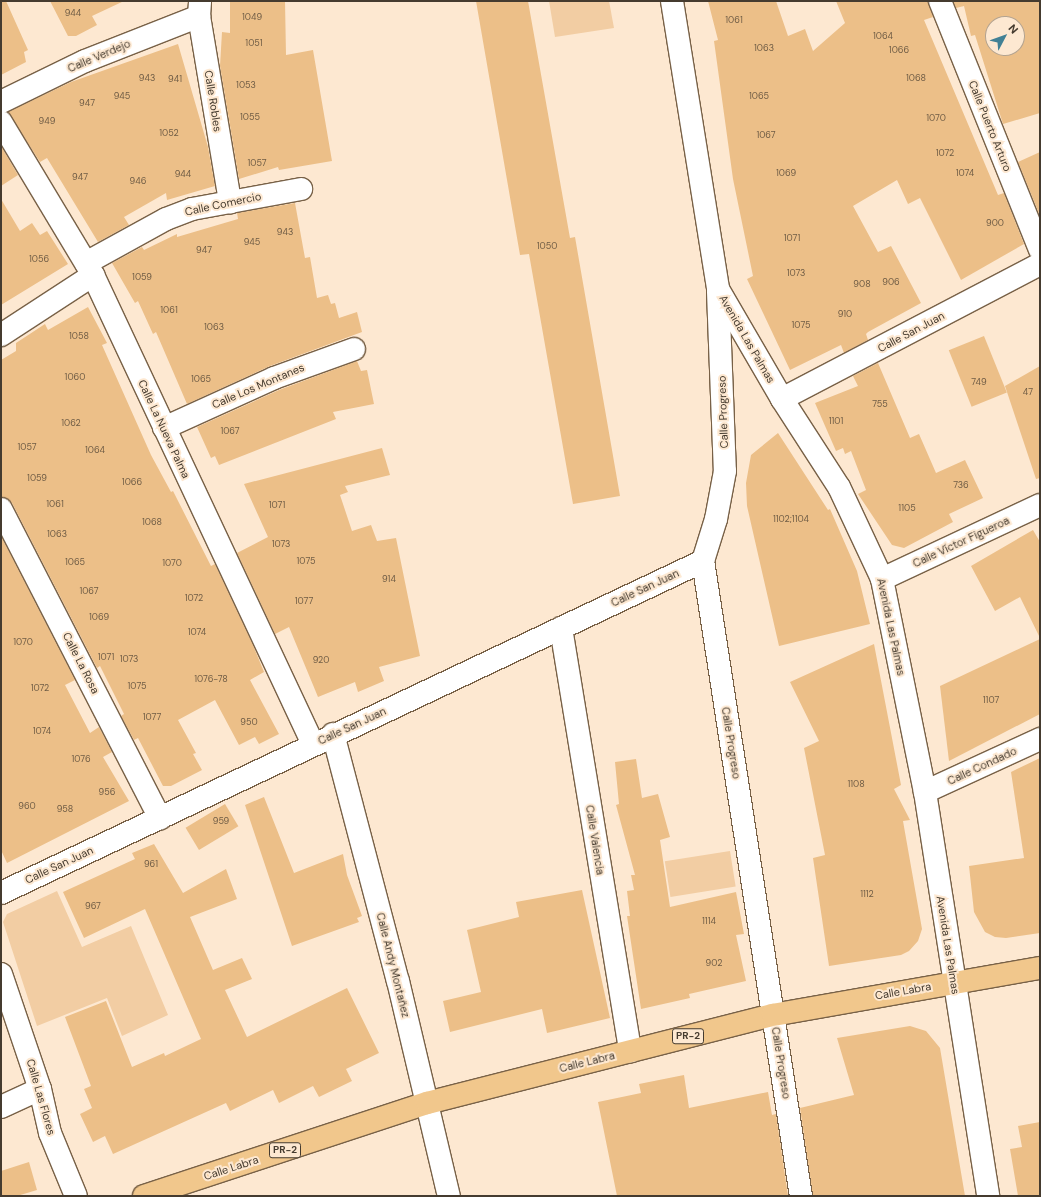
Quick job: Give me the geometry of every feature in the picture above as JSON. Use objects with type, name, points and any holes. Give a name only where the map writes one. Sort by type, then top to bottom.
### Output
[{"type":"main road","name":"Calle Labra","points":[[144,1196],[427,1103],[630,1051],[773,1015],[953,982],[1040,968]]},
{"type":"street","name":"Avenida Las Palmas","points":[[672,1],[718,289],[782,399],[839,487],[882,580],[925,792],[953,982],[988,1196]]},
{"type":"street","name":"Calle Puerto Arturo","points":[[940,1],[1040,250]]},
{"type":"street","name":"Calle Verdejo","points":[[1,102],[199,8]]},
{"type":"street","name":"Calle Robles","points":[[199,8],[230,202]]},
{"type":"street","name":"Calle La Nueva Palma","points":[[1,122],[89,269],[313,744]]},
{"type":"street","name":"Calle Comercio","points":[[1,335],[89,269],[166,219],[192,209],[301,189]]},
{"type":"street","name":"Calle San Juan","points":[[782,399],[1040,264]]},
{"type":"street","name":"Calle Progreso","points":[[718,289],[725,471],[716,519],[703,561],[801,1196]]},
{"type":"street","name":"Calle Los Montanes","points":[[164,428],[274,378],[354,349]]},
{"type":"street","name":"Calle Víctor Figueroa","points":[[882,580],[1040,505]]},
{"type":"street","name":"Calle La Rosa","points":[[1,509],[160,818]]},
{"type":"street","name":"Calle San Juan","points":[[1,893],[333,734],[703,561]]},
{"type":"street","name":"Calle Valencia","points":[[561,628],[630,1051]]},
{"type":"street","name":"Calle Andy Montañez","points":[[333,734],[427,1103],[449,1196]]},
{"type":"street","name":"Calle Condado","points":[[925,792],[1040,738]]},
{"type":"street","name":"Calle Las Flores","points":[[1,974],[40,1089],[50,1133],[76,1196]]},
{"type":"street","points":[[1,1107],[40,1089]]},
{"type":"shaded area","points":[[549,1],[609,1],[614,28],[555,37]]},
{"type":"shaded area","points":[[730,851],[736,887],[670,897],[665,861]]},
{"type":"shaded area","points":[[57,891],[82,947],[131,926],[168,1015],[122,1036],[107,998],[37,1026],[3,922],[7,914]]},
{"type":"building","points":[[1,1],[6,1],[28,50],[24,52],[26,62],[1,75]]},
{"type":"building","points":[[50,1],[124,1],[92,16],[97,25],[76,36],[68,36]]},
{"type":"building","points":[[230,1],[285,1],[286,55],[313,50],[332,161],[279,170],[278,167],[239,179],[220,66],[222,32],[230,33]]},
{"type":"building","points":[[476,1],[528,1],[570,238],[575,237],[620,496],[573,504],[529,254],[520,255]]},
{"type":"building","points":[[708,1],[776,1],[788,36],[805,29],[813,51],[845,23],[836,1],[928,1],[933,17],[924,20],[998,195],[1004,193],[1024,244],[961,280],[920,198],[908,204],[897,180],[853,206],[878,252],[891,246],[921,303],[868,332],[866,334],[868,340],[844,353],[841,345],[790,370],[747,279],[753,276],[733,179],[714,41],[718,40]]},
{"type":"building","points":[[953,1],[1040,1],[1040,113],[1003,124],[975,35],[971,36],[964,6],[956,8]]},
{"type":"building","points":[[178,44],[208,147],[215,186],[167,200],[166,193],[124,217],[129,225],[98,242],[47,158],[40,162],[8,112],[71,82]]},
{"type":"building","points":[[1,146],[18,175],[1,186]]},
{"type":"building","points":[[1040,152],[1040,216],[1018,162]]},
{"type":"building","points":[[1,199],[20,231],[32,223],[40,235],[47,231],[68,264],[1,305]]},
{"type":"building","points":[[295,203],[305,258],[310,257],[317,298],[328,295],[331,304],[335,303],[339,318],[357,312],[362,332],[270,366],[187,404],[156,332],[153,334],[138,301],[135,303],[112,263],[142,247],[144,250],[177,234],[177,237],[238,219],[237,213]]},
{"type":"building","points":[[88,307],[107,343],[102,345],[151,455],[171,492],[173,491],[211,566],[215,564],[253,645],[264,672],[250,680],[279,734],[259,744],[255,737],[239,745],[215,700],[178,720],[196,753],[193,754],[202,770],[171,786],[163,786],[138,738],[134,740],[121,716],[124,714],[100,666],[97,668],[12,503],[1,497],[1,360],[16,351],[16,343],[45,324],[48,330]]},
{"type":"building","points":[[984,336],[1007,393],[972,407],[949,350]]},
{"type":"building","points":[[357,361],[361,371],[367,370],[374,404],[333,412],[336,419],[219,465],[215,456],[211,458],[197,427],[279,390]]},
{"type":"building","points":[[878,363],[910,438],[919,434],[936,473],[965,460],[983,498],[949,514],[953,522],[904,548],[892,545],[858,494],[866,490],[851,451],[845,454],[843,448],[836,451],[815,403],[858,386],[853,376]]},
{"type":"building","points":[[1040,366],[1040,478],[1036,479],[1005,386]]},
{"type":"building","points":[[778,433],[828,510],[830,509],[857,571],[870,624],[779,646],[747,506],[746,483],[751,455]]},
{"type":"building","points":[[382,448],[390,475],[345,486],[348,492],[340,495],[352,531],[371,525],[377,541],[396,538],[420,656],[379,667],[384,681],[358,692],[355,682],[318,697],[289,627],[275,634],[237,553],[268,537],[244,484]]},
{"type":"building","points":[[1033,530],[1040,542],[1040,638],[1020,597],[995,611],[971,566]]},
{"type":"building","points":[[1,536],[75,680],[65,685],[90,733],[99,727],[112,752],[103,757],[129,801],[7,863],[1,850]]},
{"type":"building","points":[[1040,639],[1040,714],[949,761],[940,686]]},
{"type":"building","points":[[874,644],[901,785],[894,789],[910,820],[903,821],[922,929],[918,941],[909,951],[901,955],[829,966],[813,858],[825,855],[804,748],[819,741],[790,682]]},
{"type":"building","points":[[1040,758],[1040,933],[1006,938],[995,937],[985,932],[974,912],[969,866],[1024,858],[1011,772]]},
{"type":"building","points":[[636,759],[642,798],[658,794],[670,837],[660,840],[670,907],[736,892],[744,934],[736,935],[746,981],[689,994],[690,998],[641,1009],[627,916],[630,916],[627,891],[634,890],[631,875],[635,875],[616,805],[619,804],[615,762]]},
{"type":"building","points":[[264,797],[294,873],[343,854],[347,875],[362,916],[357,918],[359,922],[292,946],[245,805]]},
{"type":"building","points":[[225,804],[238,826],[199,850],[186,828]]},
{"type":"building","points":[[154,844],[183,893],[226,869],[237,899],[190,917],[213,970],[242,958],[252,979],[225,990],[247,1037],[347,988],[379,1053],[346,1069],[352,1081],[319,1097],[313,1086],[279,1103],[273,1090],[230,1111],[226,1103],[113,1154],[105,1136],[93,1142],[80,1114],[92,1108],[84,1089],[91,1086],[65,1017],[106,1001],[132,1067],[164,1053],[165,1056],[201,1039],[145,909],[84,938],[63,892],[135,859],[132,853]]},
{"type":"building","points":[[582,890],[610,1018],[547,1033],[542,1009],[450,1032],[443,1001],[481,992],[467,930],[519,917],[516,902]]},
{"type":"building","points":[[910,1026],[926,1031],[940,1048],[965,1196],[813,1196],[800,1108],[854,1095],[837,1038]]},
{"type":"building","points":[[684,1075],[689,1108],[768,1092],[772,1115],[776,1114],[788,1196],[617,1196],[598,1102],[641,1093],[639,1084]]},
{"type":"building","points":[[1040,1122],[1040,1196],[1018,1196],[1010,1149],[1022,1147],[1018,1126]]},
{"type":"building","points":[[29,1162],[37,1190],[17,1196],[1,1196],[1,1171]]}]
